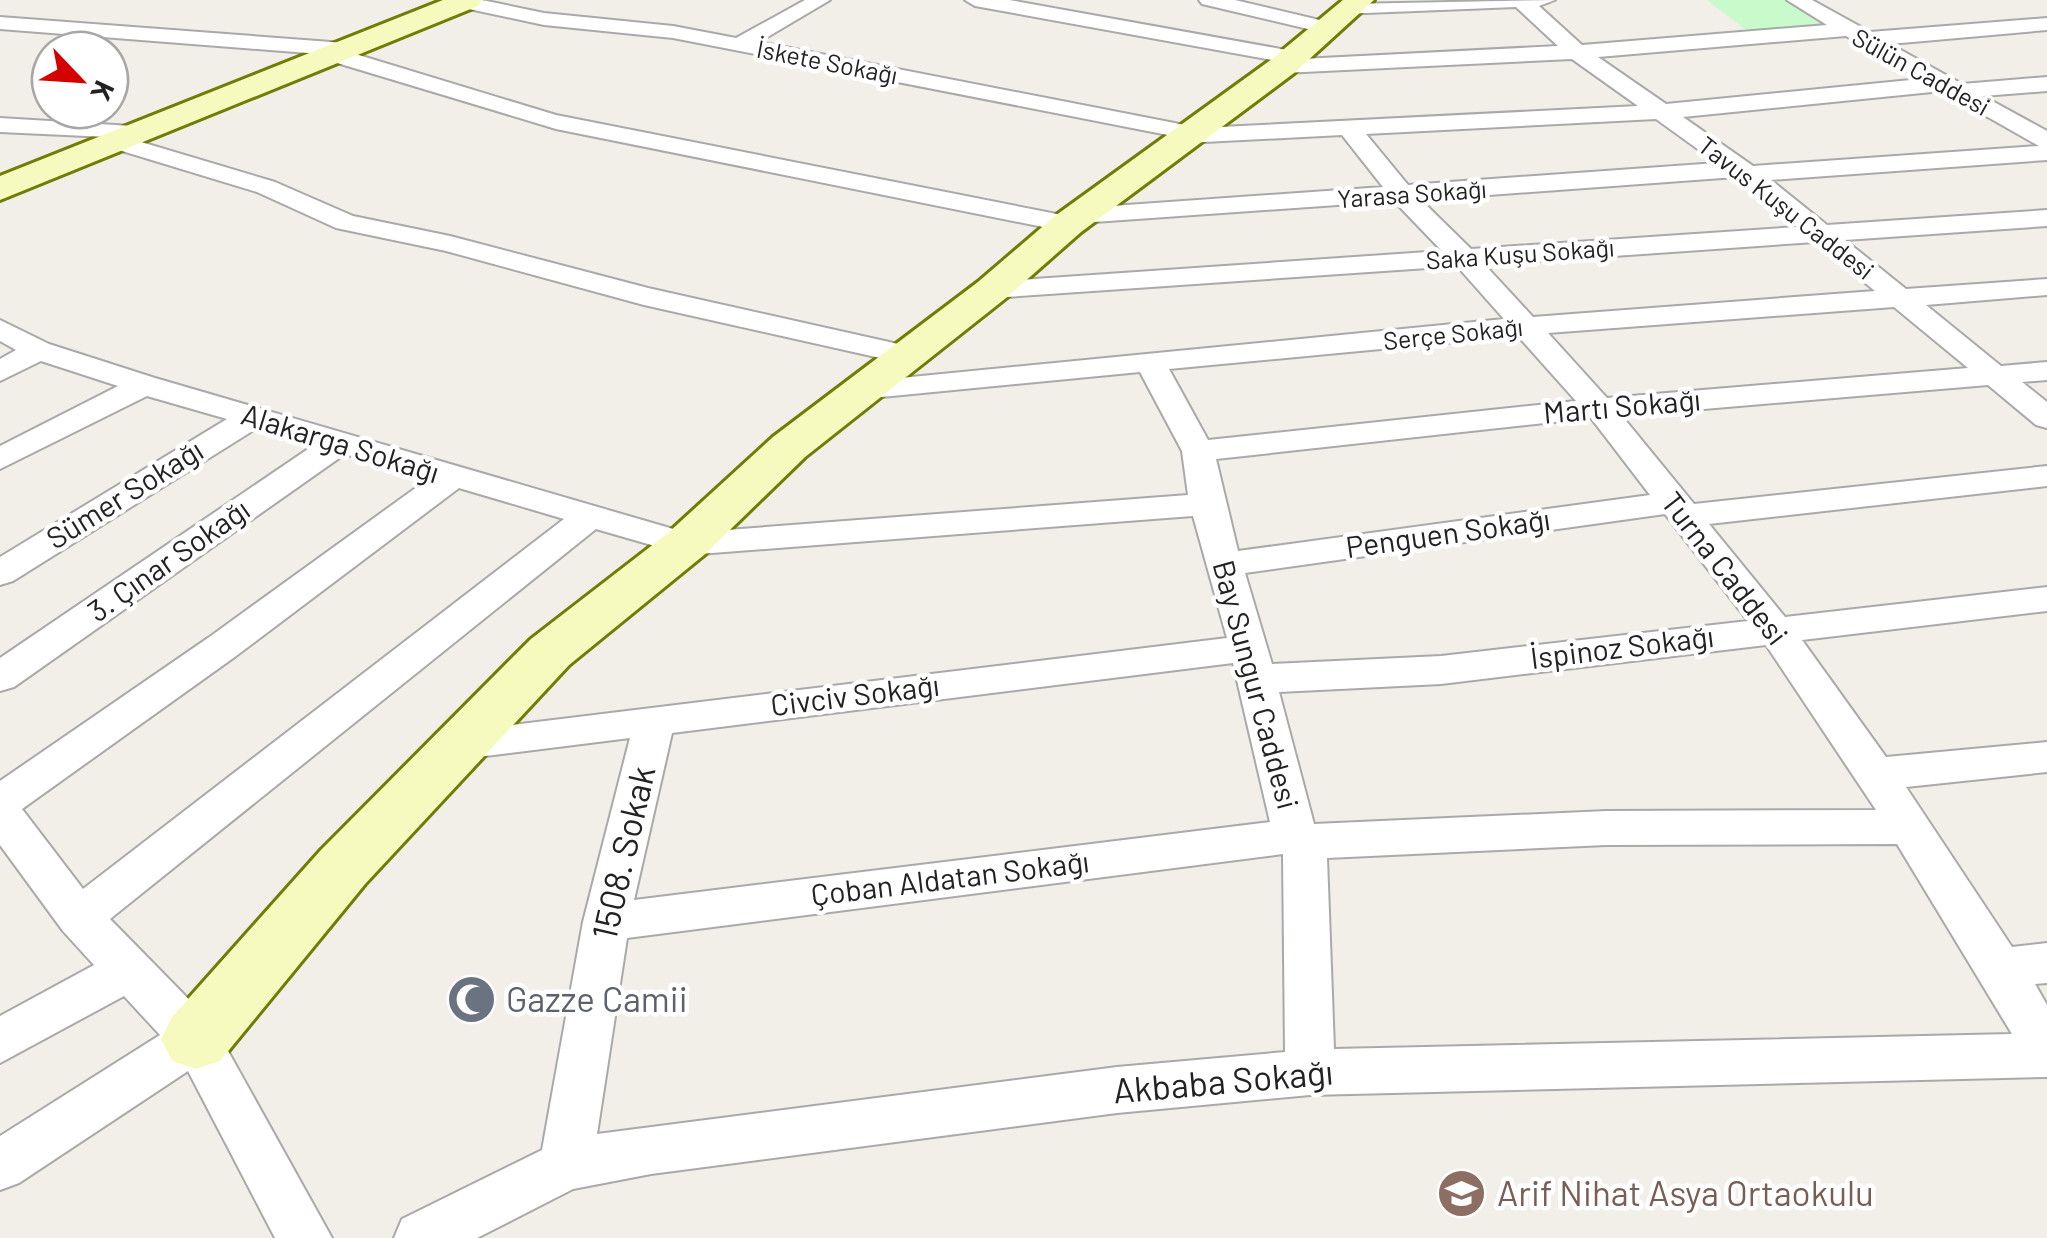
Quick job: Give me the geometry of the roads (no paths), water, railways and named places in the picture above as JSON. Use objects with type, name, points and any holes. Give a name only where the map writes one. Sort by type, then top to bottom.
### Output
[{"type":"street","points":[[738,45],[820,0]]},
{"type":"street","points":[[976,0],[1287,62],[1578,52],[1846,30]]},
{"type":"street","points":[[1210,0],[1346,13],[1547,0]]},
{"type":"street","name":"Sülün Caddesi","points":[[1797,0],[2047,142]]},
{"type":"street","points":[[0,189],[465,1]]},
{"type":"street","name":"İskete Sokağı","points":[[465,1],[544,19],[634,26],[738,45],[1188,134],[1660,112],[1948,88],[2047,84]]},
{"type":"street","name":"Tavus Kuşu Caddesi","points":[[1521,1],[1578,52],[1744,171],[2047,418]]},
{"type":"street","points":[[0,1165],[196,1039],[343,867],[550,652],[686,544],[790,447],[860,390],[1346,13]]},
{"type":"street","name":"Yarasa Sokağı","points":[[0,22],[338,52],[471,100],[588,129],[1076,220],[2047,152]]},
{"type":"street","points":[[1868,39],[2047,24]]},
{"type":"street","points":[[0,124],[129,137],[266,187],[345,222],[450,244],[644,296],[907,355]]},
{"type":"street","name":"Turna Caddesi","points":[[1349,128],[1402,196],[1464,258],[1599,408],[1775,630],[2000,968],[2047,1053]]},
{"type":"street","name":"Saka Kuşu Sokağı","points":[[992,290],[2047,218]]},
{"type":"street","name":"Serçe Sokağı","points":[[860,390],[1526,326],[2047,287]]},
{"type":"street","name":"Alakarga Sokağı","points":[[0,329],[38,350],[144,385],[686,544]]},
{"type":"street","points":[[0,372],[38,350]]},
{"type":"street","name":"Bay Sungur Caddesi","points":[[1151,365],[1198,451],[1207,504],[1300,839],[1310,1072]]},
{"type":"street","name":"Martı Sokağı","points":[[1198,451],[1599,408],[2047,371]]},
{"type":"street","points":[[0,459],[144,385]]},
{"type":"street","name":"Sümer Sokağı","points":[[0,573],[251,418]]},
{"type":"street","name":"3. Çınar Sokağı","points":[[0,677],[338,444]]},
{"type":"street","name":"Penguen Sokağı","points":[[1224,564],[1677,510],[2047,476]]},
{"type":"street","points":[[305,1238],[196,1039],[79,918],[2,816],[222,647],[452,478]]},
{"type":"street","points":[[686,544],[1207,504]]},
{"type":"street","points":[[79,918],[592,515]]},
{"type":"street","name":"İspinoz Sokağı","points":[[1252,664],[1441,670],[2047,598]]},
{"type":"street","name":"Civciv Sokağı","points":[[461,744],[655,720],[1252,664]]},
{"type":"street","name":"1508. Sokak","points":[[566,1164],[606,922],[655,720]]},
{"type":"street","points":[[1874,774],[2047,757]]},
{"type":"street","name":"Çoban Aldatan Sokağı","points":[[606,922],[1300,839],[1606,828],[1906,827]]},
{"type":"street","points":[[2000,968],[2047,963]]},
{"type":"street","points":[[0,1041],[129,969]]},
{"type":"street","name":"Akbaba Sokağı","points":[[421,1238],[566,1164],[651,1149],[1078,1095],[1310,1072],[2047,1053]]},
{"type":"place","name":"Gazze Camii","points":[[471,1000]]},
{"type":"place","name":"Arif Nihat Asya Ortaokulu","points":[[1462,1194]]}]
